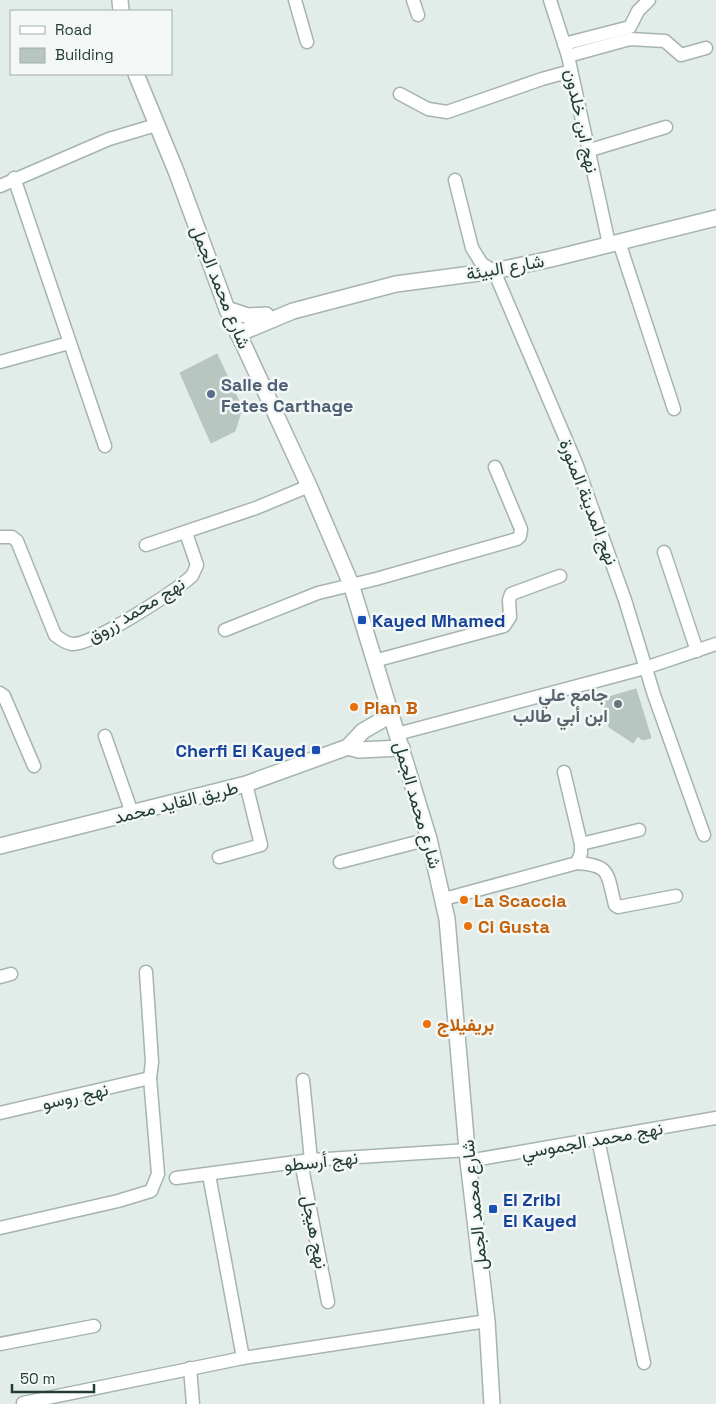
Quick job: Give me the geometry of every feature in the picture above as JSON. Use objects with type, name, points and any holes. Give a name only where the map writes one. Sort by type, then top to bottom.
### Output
[{"type":"street","points":[[295,0],[307,42]]},
{"type":"street","points":[[413,0],[418,15]]},
{"type":"street","name":"نهج ابن خلدون","points":[[550,0],[566,50],[587,150],[614,243],[674,409]]},
{"type":"street","points":[[566,50],[630,27],[638,11],[649,0]]},
{"type":"street","points":[[566,50],[630,39],[665,41],[681,55],[706,48]]},
{"type":"street","points":[[400,94],[428,109],[446,112],[571,71]]},
{"type":"street","name":"شارع محمد الجمل","points":[[136,75],[176,171],[227,309],[310,486],[351,584],[429,839],[444,899],[468,1156],[487,1321],[492,1404]]},
{"type":"street","points":[[0,186],[14,178],[109,139],[156,124]]},
{"type":"street","points":[[587,150],[666,127]]},
{"type":"street","points":[[14,178],[105,446]]},
{"type":"street","name":"نهج المدينة المنورة","points":[[455,180],[472,248],[482,264],[494,271],[576,463],[625,600],[645,668],[704,835]]},
{"type":"street","name":"شارع البيئة","points":[[237,330],[269,317],[396,284],[494,271],[716,218]]},
{"type":"street","points":[[227,309],[248,316],[269,317]]},
{"type":"street","points":[[249,356],[258,332],[269,317]]},
{"type":"street","points":[[0,362],[69,343]]},
{"type":"street","points":[[225,630],[318,593],[517,539],[520,536],[520,529],[495,467]]},
{"type":"street","points":[[146,545],[256,508],[310,486]]},
{"type":"street","name":"نهج محمد زروق","points":[[6,537],[16,541],[55,635],[62,641],[72,644],[80,643],[122,623],[192,576],[197,565],[186,533]]},
{"type":"street","points":[[664,552],[697,650]]},
{"type":"street","points":[[374,661],[504,626],[510,617],[509,600],[511,594],[560,576]]},
{"type":"street","points":[[399,741],[645,668],[716,644]]},
{"type":"street","points":[[0,693],[4,696],[34,766]]},
{"type":"street","name":"طريق القايد محمد","points":[[0,846],[246,784],[348,747],[364,731],[382,720],[390,712]]},
{"type":"street","points":[[105,736],[132,813]]},
{"type":"street","name":"طريق القايد محمد","points":[[348,747],[359,750],[399,741]]},
{"type":"street","points":[[564,772],[581,844],[582,853],[578,863]]},
{"type":"street","points":[[218,857],[261,845],[246,784]]},
{"type":"street","points":[[581,844],[639,830]]},
{"type":"street","points":[[340,862],[429,839]]},
{"type":"street","points":[[444,899],[578,863],[599,865],[606,871],[615,905],[618,907],[676,896]]},
{"type":"street","points":[[0,1228],[118,1201],[151,1191],[158,1174],[150,1078],[152,1062],[146,972]]},
{"type":"street","name":"نهج روسو","points":[[0,1113],[150,1078]]},
{"type":"street","name":"نهج هيجل","points":[[303,1080],[306,1161],[328,1302]]},
{"type":"street","name":"نهج محمد الجموسي","points":[[468,1156],[598,1139],[716,1118]]},
{"type":"street","points":[[598,1139],[644,1363]]},
{"type":"street","name":"نهج أرسطو","points":[[176,1178],[306,1161],[468,1156]]},
{"type":"street","points":[[209,1175],[243,1358]]},
{"type":"street","points":[[23,1403],[243,1358],[487,1321]]},
{"type":"street","points":[[0,1344],[94,1326]]},
{"type":"street","points":[[190,1368],[193,1404]]},
{"type":"building","points":[[217,354],[242,408],[235,431],[211,443],[180,373]]},
{"type":"building","points":[[636,689],[651,738],[642,740],[638,736],[633,743],[609,727],[602,699]]},
{"type":"place","name":"Salle de Fetes Carthage","points":[[211,394]]},
{"type":"place","name":"Kayed Mhamed","points":[[362,620]]},
{"type":"place","name":"جامع علي ابن أبي طالب","points":[[618,704]]},
{"type":"place","name":"Plan B","points":[[354,707]]},
{"type":"place","name":"Cherfi El Kayed","points":[[316,750]]},
{"type":"place","name":"La Scaccia","points":[[464,900]]},
{"type":"place","name":"Ci Gusta","points":[[468,926]]},
{"type":"place","name":"بريفيلاج","points":[[427,1024]]},
{"type":"place","name":"El Zribi El Kayed","points":[[493,1209]]}]
